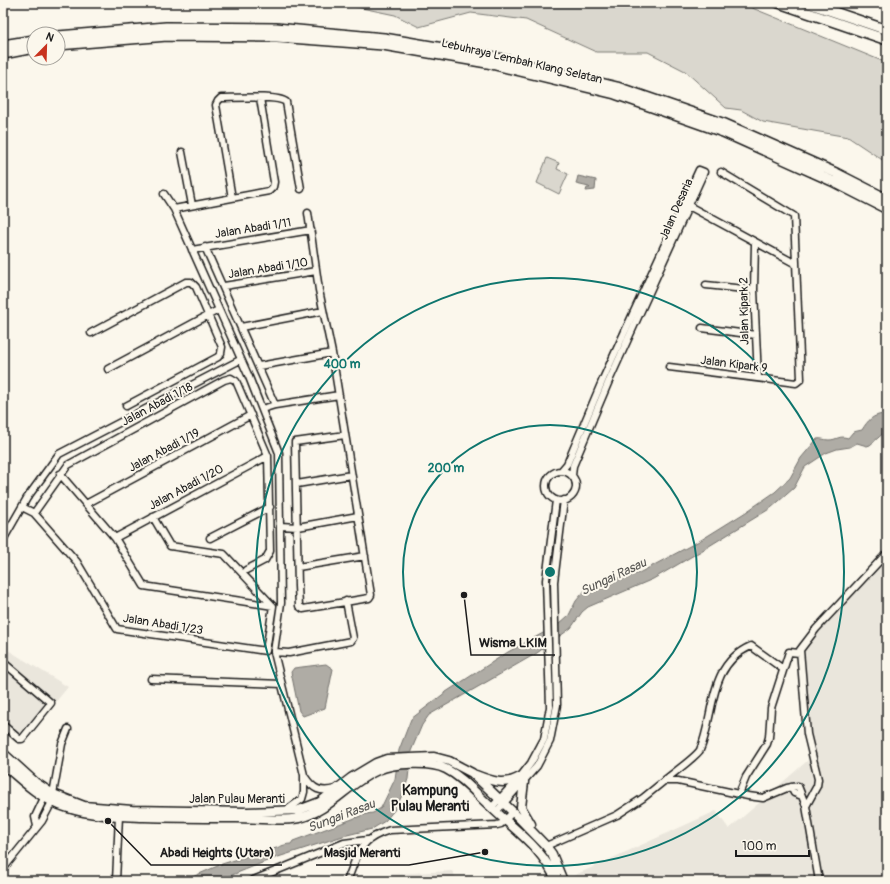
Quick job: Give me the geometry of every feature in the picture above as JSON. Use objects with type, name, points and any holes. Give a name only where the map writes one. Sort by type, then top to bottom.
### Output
[{"type":"highway","points":[[779,3],[887,40]]},
{"type":"highway","points":[[808,3],[887,30]]},
{"type":"highway","name":"Lebuhraya Lembah Klang Selatan","points":[[66,35],[166,28],[276,28],[384,38],[490,56],[617,87],[725,124],[836,173],[887,199]]},
{"type":"highway","name":"Lebuhraya Lembah Klang Selatan","points":[[66,44],[167,36],[277,37],[383,45],[488,63],[615,94],[723,132],[832,181],[887,209]]},
{"type":"highway","points":[[3,46],[26,42]]},
{"type":"highway","points":[[3,54],[26,50]]},
{"type":"main road","name":"Jalan Pulau Meranti","points":[[3,753],[52,798],[84,813],[119,816],[211,819],[300,818],[322,809],[387,763]]},
{"type":"main road","name":"Jalan Pulau Meranti","points":[[3,764],[44,798],[52,798],[84,806],[121,810],[284,811],[299,810],[320,802],[369,766],[422,760],[434,757],[449,761],[472,773],[502,801],[544,843],[555,860],[563,881]]},
{"type":"main road","name":"Jalan Pulau Meranti","points":[[422,760],[446,769],[463,780],[493,810],[537,849],[545,859],[556,881]]},
{"type":"main road","points":[[472,773],[498,782],[522,779],[520,807],[544,843]]},
{"type":"street","points":[[232,198],[216,102],[221,98],[283,99],[286,102],[301,189]]},
{"type":"street","points":[[174,209],[269,191],[274,185],[260,98]]},
{"type":"street","points":[[182,152],[192,205]]},
{"type":"street","name":"Jalan Desaria","points":[[556,500],[548,492],[547,485],[553,474],[561,471],[567,464],[604,379],[687,204],[704,172],[699,170],[687,204],[573,466],[572,476],[576,483],[575,492],[572,496],[564,500]]},
{"type":"street","points":[[687,204],[755,243],[796,264],[794,216],[721,172]]},
{"type":"street","points":[[164,194],[174,209],[195,249],[218,310],[262,410],[279,453],[281,603],[274,652],[304,775],[304,792],[302,799],[284,811]]},
{"type":"street","points":[[308,213],[316,271],[332,353],[371,595],[369,598],[303,609],[299,606],[298,484],[295,442],[345,435]]},
{"type":"street","name":"Jalan Abadi 1/11","points":[[195,249],[311,230]]},
{"type":"street","name":"Jalan Kipark 2","points":[[755,243],[754,290],[758,378]]},
{"type":"street","points":[[206,247],[275,404]]},
{"type":"street","name":"Jalan Kipark 9","points":[[669,368],[758,378],[796,384],[801,379],[796,264]]},
{"type":"street","name":"Jalan Abadi 1/10","points":[[224,286],[316,271]]},
{"type":"street","points":[[91,334],[186,282],[191,282],[196,287],[222,347],[221,353],[218,357],[126,406]]},
{"type":"street","points":[[706,285],[754,290]]},
{"type":"street","points":[[108,369],[218,310]]},
{"type":"street","points":[[241,327],[323,311]]},
{"type":"street","points":[[702,328],[756,335]]},
{"type":"street","points":[[259,366],[332,353]]},
{"type":"street","points":[[3,540],[22,507],[53,461],[66,450],[240,360]]},
{"type":"street","name":"Jalan Abadi 1/18","points":[[34,513],[60,474],[68,466],[88,453],[228,378],[236,381],[268,456]]},
{"type":"street","points":[[262,410],[275,404],[339,395]]},
{"type":"street","name":"Jalan Abadi 1/19","points":[[86,504],[251,415]]},
{"type":"street","points":[[246,570],[265,560],[269,556],[270,551],[268,456]]},
{"type":"street","name":"Jalan Abadi 1/20","points":[[115,538],[268,456]]},
{"type":"street","points":[[561,471],[572,476]]},
{"type":"street","points":[[60,474],[115,538],[140,583],[144,586],[273,606]]},
{"type":"street","points":[[298,484],[351,475]]},
{"type":"street","points":[[493,810],[522,779],[537,766],[550,741],[557,705],[554,582],[564,500],[556,500],[546,580],[550,707],[544,739],[522,779]]},
{"type":"street","name":"Jalan Abadi 1/23","points":[[22,507],[34,513],[77,562],[117,629],[266,650],[273,606]]},
{"type":"street","points":[[210,538],[270,507]]},
{"type":"street","points":[[280,526],[298,527],[358,516]]},
{"type":"street","points":[[153,517],[170,546],[224,554],[273,606]]},
{"type":"street","points":[[806,806],[817,786],[818,779],[807,734],[800,653],[802,646],[886,553]]},
{"type":"street","points":[[298,566],[365,556]]},
{"type":"street","points":[[274,652],[284,654],[349,643],[353,638],[346,601]]},
{"type":"street","points":[[544,843],[617,815],[643,798],[699,751],[713,694],[732,660],[740,652],[751,646],[783,669]]},
{"type":"street","points":[[739,794],[756,759],[767,744],[770,737],[771,708],[789,652],[800,653]]},
{"type":"street","points":[[3,662],[50,703],[20,740],[3,726]]},
{"type":"street","points":[[151,679],[282,684]]},
{"type":"street","points":[[3,869],[36,826],[42,821],[52,798],[62,744],[68,729]]},
{"type":"street","points":[[304,775],[310,785],[318,790],[326,791],[340,787]]},
{"type":"street","points":[[664,781],[678,781],[763,798],[791,787],[794,793],[802,796],[806,806],[819,881]]},
{"type":"street","points":[[36,826],[35,817],[44,798]]},
{"type":"street","points":[[251,881],[344,843],[367,840],[390,830],[489,826],[501,824],[513,812]]},
{"type":"street","points":[[116,881],[119,816]]},
{"type":"street","points":[[347,881],[360,849],[367,840]]},
{"type":"shaded area","points":[[338,3],[740,3],[887,63],[887,163],[848,137],[763,122],[741,110],[726,108],[685,71],[648,52],[596,52],[526,20],[471,13],[419,27],[395,15]]},
{"type":"shaded area","points":[[547,158],[559,163],[557,169],[568,174],[559,194],[537,183]]},
{"type":"shaded area","points":[[578,176],[596,180],[595,190],[586,191],[587,188],[590,188],[589,187],[576,184]]},
{"type":"shaded area","points":[[884,414],[887,416],[887,430],[870,445],[867,446],[857,443],[850,447],[837,449],[826,453],[805,467],[794,488],[771,508],[653,579],[588,607],[582,612],[571,628],[537,653],[429,715],[422,725],[411,751],[408,779],[404,791],[396,808],[385,821],[372,829],[343,836],[272,859],[217,881],[186,881],[222,864],[291,844],[293,841],[366,814],[373,813],[381,808],[395,779],[399,750],[411,719],[446,692],[508,652],[558,625],[569,615],[576,601],[587,588],[602,581],[639,573],[701,540],[775,492],[790,478],[801,458],[817,439],[832,440],[842,437],[848,438],[853,432],[862,430],[866,423],[871,419]]},
{"type":"shaded area","points":[[887,551],[887,881],[571,881],[571,877],[716,811],[729,829],[814,755],[798,644]]},
{"type":"shaded area","points":[[3,647],[68,687],[20,745],[3,731]]},
{"type":"shaded area","points":[[326,664],[333,669],[325,708],[303,716],[299,711],[291,672],[294,668]]},
{"type":"shaded area","points":[[452,871],[458,881],[393,881],[392,874]]},
{"type":"place","name":"Wisma LKIM","points":[[464,595]]},
{"type":"place","name":"Abadi Heights (Utara)","points":[[108,821]]},
{"type":"place","name":"Masjid Meranti","points":[[485,852]]},
{"type":"district","name":"Kampung Pulau Meranti","points":[[430,798]]},
{"type":"water label","name":"Sungai Rasau","points":[[613,576]]},
{"type":"water label","name":"Sungai Rasau","points":[[341,815]]}]
